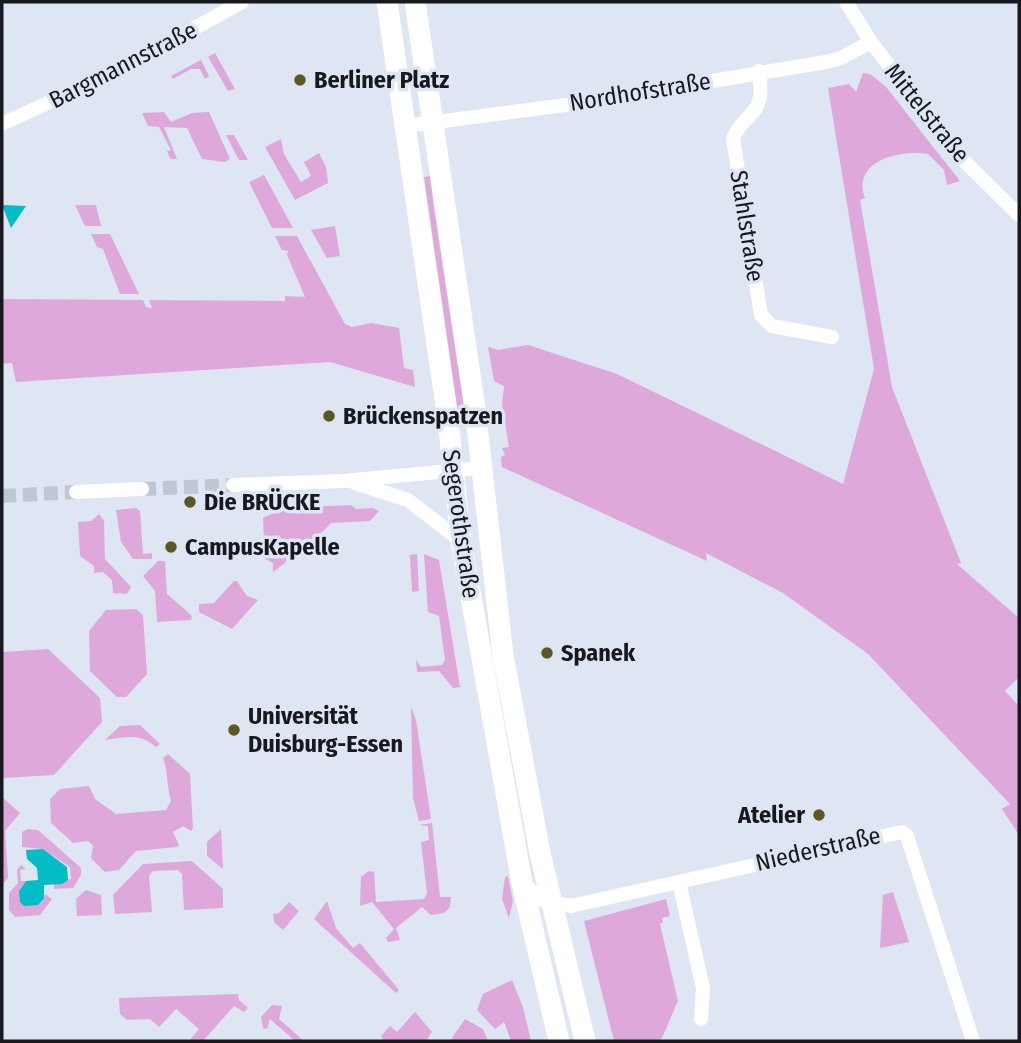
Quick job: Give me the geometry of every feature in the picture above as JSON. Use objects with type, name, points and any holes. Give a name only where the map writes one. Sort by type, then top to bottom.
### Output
[{"type":"main road","name":"Segerothstraße","points":[[387,2],[449,420],[461,541],[522,883],[559,1041]]},
{"type":"main road","name":"Segerothstraße","points":[[415,2],[481,468],[503,655],[540,853],[585,1041]]},
{"type":"street","name":"Bargmannstraße","points":[[2,124],[111,74],[242,2]]},
{"type":"street","name":"Mittelstraße","points":[[846,2],[870,42],[959,156],[1019,215]]},
{"type":"street","name":"Nordhofstraße","points":[[405,126],[606,99],[841,58],[870,42]]},
{"type":"street","name":"Stahlstraße","points":[[759,71],[761,98],[757,108],[736,128],[733,139],[761,315],[772,326],[832,337]]},
{"type":"street","points":[[233,485],[344,481],[481,468]]},
{"type":"street","points":[[344,481],[408,500],[461,541]]},
{"type":"street","points":[[76,492],[142,489]]},
{"type":"street","name":"Niederstraße","points":[[553,903],[571,906],[902,832],[907,836],[973,1041]]},
{"type":"street","points":[[679,882],[703,988],[701,1019]]},
{"type":"street","points":[[522,883],[537,897],[553,903]]},
{"type":"shaded area","points":[[215,53],[235,89],[228,91],[208,57]]},
{"type":"shaded area","points":[[201,60],[209,76],[205,79],[200,69],[191,69],[173,79],[171,76]]},
{"type":"shaded area","points":[[863,73],[870,74],[886,87],[960,181],[947,185],[944,170],[928,154],[892,156],[871,166],[863,185],[865,198],[860,200],[892,387],[961,563],[957,564],[1019,618],[1019,677],[1005,691],[1019,706],[1019,835],[1002,809],[1010,804],[868,654],[783,593],[706,553],[707,561],[502,467],[501,457],[505,455],[502,448],[509,447],[502,405],[504,386],[494,381],[488,347],[498,350],[528,345],[617,374],[843,484],[874,369],[828,88],[849,84],[856,92]]},
{"type":"shaded area","points":[[164,112],[171,122],[192,113],[209,112],[230,159],[225,162],[202,159],[187,128],[164,127],[177,159],[170,159],[167,151],[171,150],[159,127],[148,126],[142,113]]},
{"type":"shaded area","points":[[226,135],[234,135],[248,160],[239,160]]},
{"type":"shaded area","points":[[281,139],[284,154],[301,182],[311,176],[304,162],[319,153],[326,167],[328,183],[295,200],[265,147]]},
{"type":"shaded area","points":[[264,175],[293,228],[272,228],[249,182]]},
{"type":"shaded area","points":[[430,176],[467,427],[460,427],[424,177]]},
{"type":"shaded area","points":[[75,205],[96,205],[101,226],[85,226]]},
{"type":"shaded area","points":[[335,226],[340,256],[327,258],[311,230]]},
{"type":"shaded area","points":[[91,234],[110,234],[139,294],[120,294],[103,249],[97,247]]},
{"type":"shaded area","points":[[275,236],[297,236],[345,324],[352,327],[371,323],[399,328],[404,368],[413,370],[415,387],[330,362],[16,382],[12,363],[2,364],[2,299],[143,300],[146,307],[152,308],[149,300],[285,301],[285,296],[305,297],[287,255],[288,251],[282,250]]},
{"type":"shaded area","points":[[351,505],[356,509],[373,508],[379,511],[370,521],[331,523],[315,540],[285,542],[286,562],[273,572],[273,563],[265,559],[263,518],[294,509]]},
{"type":"shaded area","points":[[136,508],[140,511],[143,554],[152,553],[152,559],[133,559],[121,542],[116,510]]},
{"type":"shaded area","points":[[99,514],[104,521],[105,559],[131,587],[127,594],[113,593],[112,580],[103,572],[94,573],[94,566],[80,556],[78,522],[91,521]]},
{"type":"shaded area","points":[[417,554],[419,591],[412,592],[410,555]]},
{"type":"shaded area","points":[[424,554],[439,560],[460,687],[453,688],[439,671],[417,672],[416,660],[421,667],[442,665],[445,660],[439,616],[428,612]]},
{"type":"shaded area","points":[[158,561],[165,561],[167,594],[192,616],[191,620],[157,622],[155,591],[143,576]]},
{"type":"shaded area","name":"Die BRÜCKE","points":[[237,581],[247,596],[258,600],[232,629],[199,612],[199,604],[214,603]]},
{"type":"shaded area","points":[[136,609],[143,615],[147,674],[126,697],[117,697],[90,671],[89,631],[106,610]]},
{"type":"shaded area","points":[[48,649],[100,698],[102,722],[54,775],[2,778],[2,652]]},
{"type":"shaded area","points":[[411,707],[416,720],[431,819],[419,821],[413,798]]},
{"type":"shaded area","points":[[140,725],[160,744],[156,747],[143,739],[131,737],[105,740],[120,726]]},
{"type":"shaded area","points":[[168,754],[190,774],[193,828],[191,831],[183,826],[173,832],[179,845],[177,847],[136,851],[119,870],[105,872],[91,858],[93,846],[88,841],[73,843],[51,823],[50,799],[60,789],[89,786],[95,799],[116,814],[166,810],[171,801],[163,758]]},
{"type":"shaded area","points":[[2,797],[20,813],[5,831],[8,878],[2,885]]},
{"type":"shaded area","points":[[432,823],[440,897],[451,897],[450,907],[444,913],[431,915],[422,907],[396,928],[400,940],[388,942],[386,938],[394,929],[372,902],[360,906],[361,877],[369,871],[374,872],[376,902],[424,899],[427,893],[421,842],[429,840],[428,826],[419,825]]},
{"type":"shaded area","points":[[28,829],[38,830],[81,868],[81,875],[73,888],[54,889],[54,884],[71,879],[70,867],[43,849],[22,847],[22,832]]},
{"type":"shaded area","points":[[221,829],[223,869],[207,856],[207,842]]},
{"type":"shaded area","points":[[192,861],[223,889],[223,908],[184,910],[182,874],[178,870],[153,871],[149,876],[152,912],[115,914],[113,895],[143,864]]},
{"type":"shaded area","points":[[21,865],[26,869],[20,870],[21,881],[26,881],[19,891],[44,898],[45,894],[52,899],[40,915],[15,917],[9,910],[9,893],[18,883],[17,870]]},
{"type":"shaded area","points":[[508,876],[513,901],[509,918],[502,899],[505,877]]},
{"type":"shaded area","points":[[86,890],[101,895],[102,915],[77,916],[76,899]]},
{"type":"shaded area","points":[[893,892],[909,942],[880,948],[883,895]]},
{"type":"shaded area","points":[[666,899],[670,916],[662,918],[663,922],[660,924],[678,1001],[662,1038],[656,1041],[614,1041],[584,921]]},
{"type":"shaded area","points":[[327,901],[336,928],[353,948],[360,943],[399,990],[396,993],[314,919]]},
{"type":"shaded area","points":[[289,902],[299,911],[283,930],[274,922],[273,914],[279,913]]},
{"type":"shaded area","points":[[512,980],[523,1007],[531,1041],[511,1041],[504,1022],[495,1029],[477,1010],[483,994]]},
{"type":"shaded area","points":[[238,994],[239,1000],[248,1008],[244,1012],[234,1006],[203,1041],[189,1041],[199,1029],[176,1009],[159,1027],[150,1019],[127,1020],[120,1014],[119,998]]},
{"type":"shaded area","points":[[272,1005],[282,1006],[279,1019],[304,1041],[295,1041],[270,1019],[267,1029],[263,1028],[261,1017]]},
{"type":"shaded area","points":[[415,1012],[432,1032],[426,1041],[384,1041],[381,1036],[390,1026],[397,1032]]},
{"type":"shaded area","points":[[465,1019],[483,1029],[488,1041],[450,1041]]},
{"type":"water","points":[[2,205],[26,206],[11,228]]},
{"type":"water","points":[[43,849],[67,867],[68,880],[62,884],[44,885],[44,898],[38,905],[24,906],[20,902],[19,891],[26,881],[38,880],[37,868],[27,859],[26,850]]},
{"type":"tunnel","points":[[142,489],[233,485]]},
{"type":"tunnel","points":[[2,496],[76,492]]},
{"type":"place","name":"Berliner Platz","points":[[300,80]]},
{"type":"place","name":"Brückenspatzen","points":[[329,416]]},
{"type":"place","name":"Die BRÜCKE","points":[[190,502]]},
{"type":"place","name":"CampusKapelle","points":[[171,547]]},
{"type":"place","name":"Spanek","points":[[547,653]]},
{"type":"place","name":"Universität Duisburg-Essen","points":[[234,730]]},
{"type":"place","name":"Atelier","points":[[819,815]]}]
